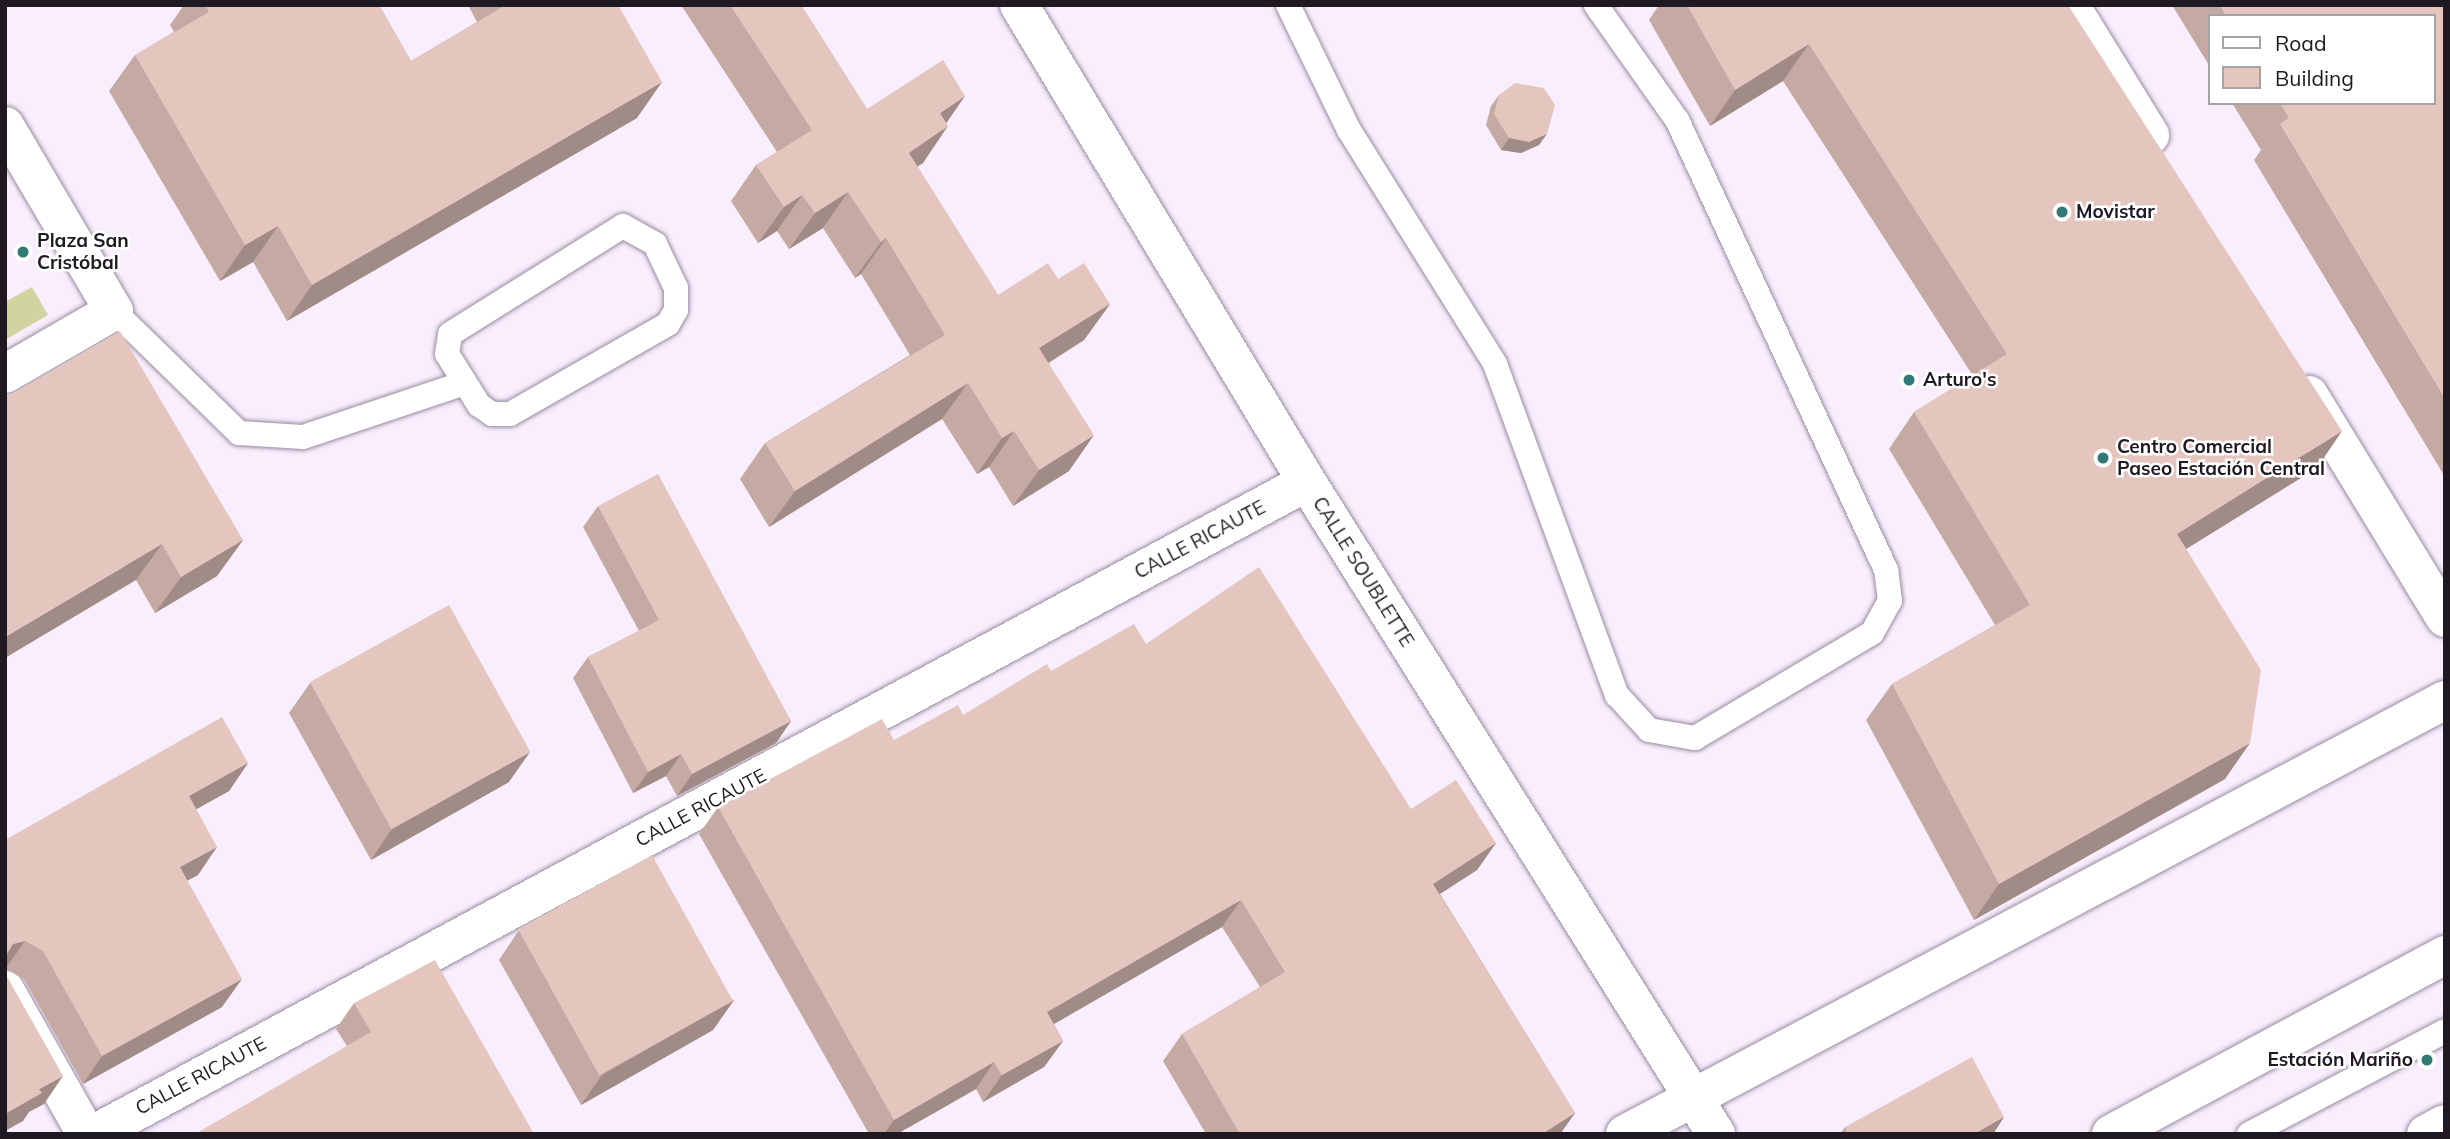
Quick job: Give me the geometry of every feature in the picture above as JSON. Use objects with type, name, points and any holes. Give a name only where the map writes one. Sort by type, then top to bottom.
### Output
[{"type":"street","name":"CALLE SOUBLETTE","points":[[1019,5],[1307,482],[1716,1134]]},
{"type":"street","points":[[2076,7],[2168,166]]},
{"type":"street","points":[[5,126],[114,311],[5,374]]},
{"type":"street","points":[[2292,368],[2445,618]]},
{"type":"street","name":"CALLE RICAUTE","points":[[94,1134],[1307,482]]},
{"type":"street","points":[[1625,1134],[2445,700]]},
{"type":"street","points":[[2111,1134],[2445,955]]},
{"type":"street","points":[[5,990],[86,1134]]},
{"type":"street","points":[[2426,1134],[2445,1124]]},
{"type":"lane","points":[[1288,5],[1349,130],[1494,364],[1617,695],[1649,730],[1695,738],[1872,633],[1890,601],[1886,570],[1677,120],[1596,5]]},
{"type":"lane","points":[[623,226],[655,244],[676,288],[676,310],[668,324],[510,414],[492,414],[464,383],[447,354],[450,334],[623,226]]},
{"type":"lane","points":[[114,311],[239,433],[303,437],[464,383]]},
{"type":"lane","points":[[2249,1134],[2445,1031]]},
{"type":"green space","points":[[32,287],[48,315],[5,340],[5,302]]},
{"type":"building","points":[[205,5],[379,5],[411,61],[506,5],[618,5],[662,82],[312,285],[278,226],[245,245],[135,55],[209,12]]},
{"type":"building","points":[[730,5],[801,5],[867,109],[943,60],[965,96],[940,113],[948,126],[909,153],[998,295],[1048,263],[1058,279],[1084,263],[1110,304],[1039,348],[1094,435],[1039,470],[1014,431],[1002,438],[968,383],[795,491],[765,443],[945,335],[886,238],[881,242],[848,192],[815,213],[802,195],[784,207],[756,165],[812,130]]},
{"type":"building","name":"Centro Comercial Paseo Estación Central","points":[[1687,5],[2068,5],[2342,431],[2177,534],[2261,670],[2250,743],[1999,884],[1892,684],[2030,605],[1914,412],[2007,354],[1809,44],[1735,90]]},
{"type":"building","points":[[2220,5],[2445,5],[2445,399],[2280,124],[2289,118],[2281,105],[2436,105],[2436,14],[2225,14]]},
{"type":"building","points":[[1515,83],[1544,88],[1555,105],[1547,134],[1529,142],[1509,138],[1494,114],[1499,95]]},
{"type":"building","points":[[120,331],[243,540],[181,577],[162,544],[5,637],[5,398]]},
{"type":"building","points":[[658,474],[791,721],[692,774],[681,754],[648,772],[588,657],[659,620],[598,506]]},
{"type":"building","points":[[1259,567],[1411,809],[1456,780],[1496,843],[1433,884],[1575,1113],[1542,1134],[1240,1134],[1182,1034],[1285,972],[1241,900],[1047,1012],[1063,1041],[1002,1075],[994,1062],[894,1120],[718,807],[882,719],[894,740],[958,705],[963,715],[1047,664],[1051,671],[1134,624],[1146,644]]},
{"type":"building","points":[[449,605],[530,752],[391,829],[310,682]]},
{"type":"building","points":[[222,717],[248,763],[189,796],[217,847],[180,867],[242,979],[102,1056],[43,951],[25,941],[13,944],[5,957],[5,840]]},
{"type":"building","points":[[652,855],[733,1001],[599,1075],[518,929]]},
{"type":"building","points":[[435,960],[534,1134],[195,1134],[371,1032],[354,1003]]},
{"type":"building","points":[[5,973],[63,1076],[39,1089],[42,1093],[5,1114]]},
{"type":"building","points":[[1972,1057],[2004,1117],[1974,1134],[1848,1134],[1845,1127]]},
{"type":"place","name":"Movistar","points":[[2062,212]]},
{"type":"place","name":"Plaza San Cristóbal","points":[[23,252]]},
{"type":"place","name":"Arturo's","points":[[1909,380]]},
{"type":"place","name":"Centro Comercial Paseo Estación Central","points":[[2103,458]]},
{"type":"place","name":"Estación Mariño","points":[[2427,1060]]}]
